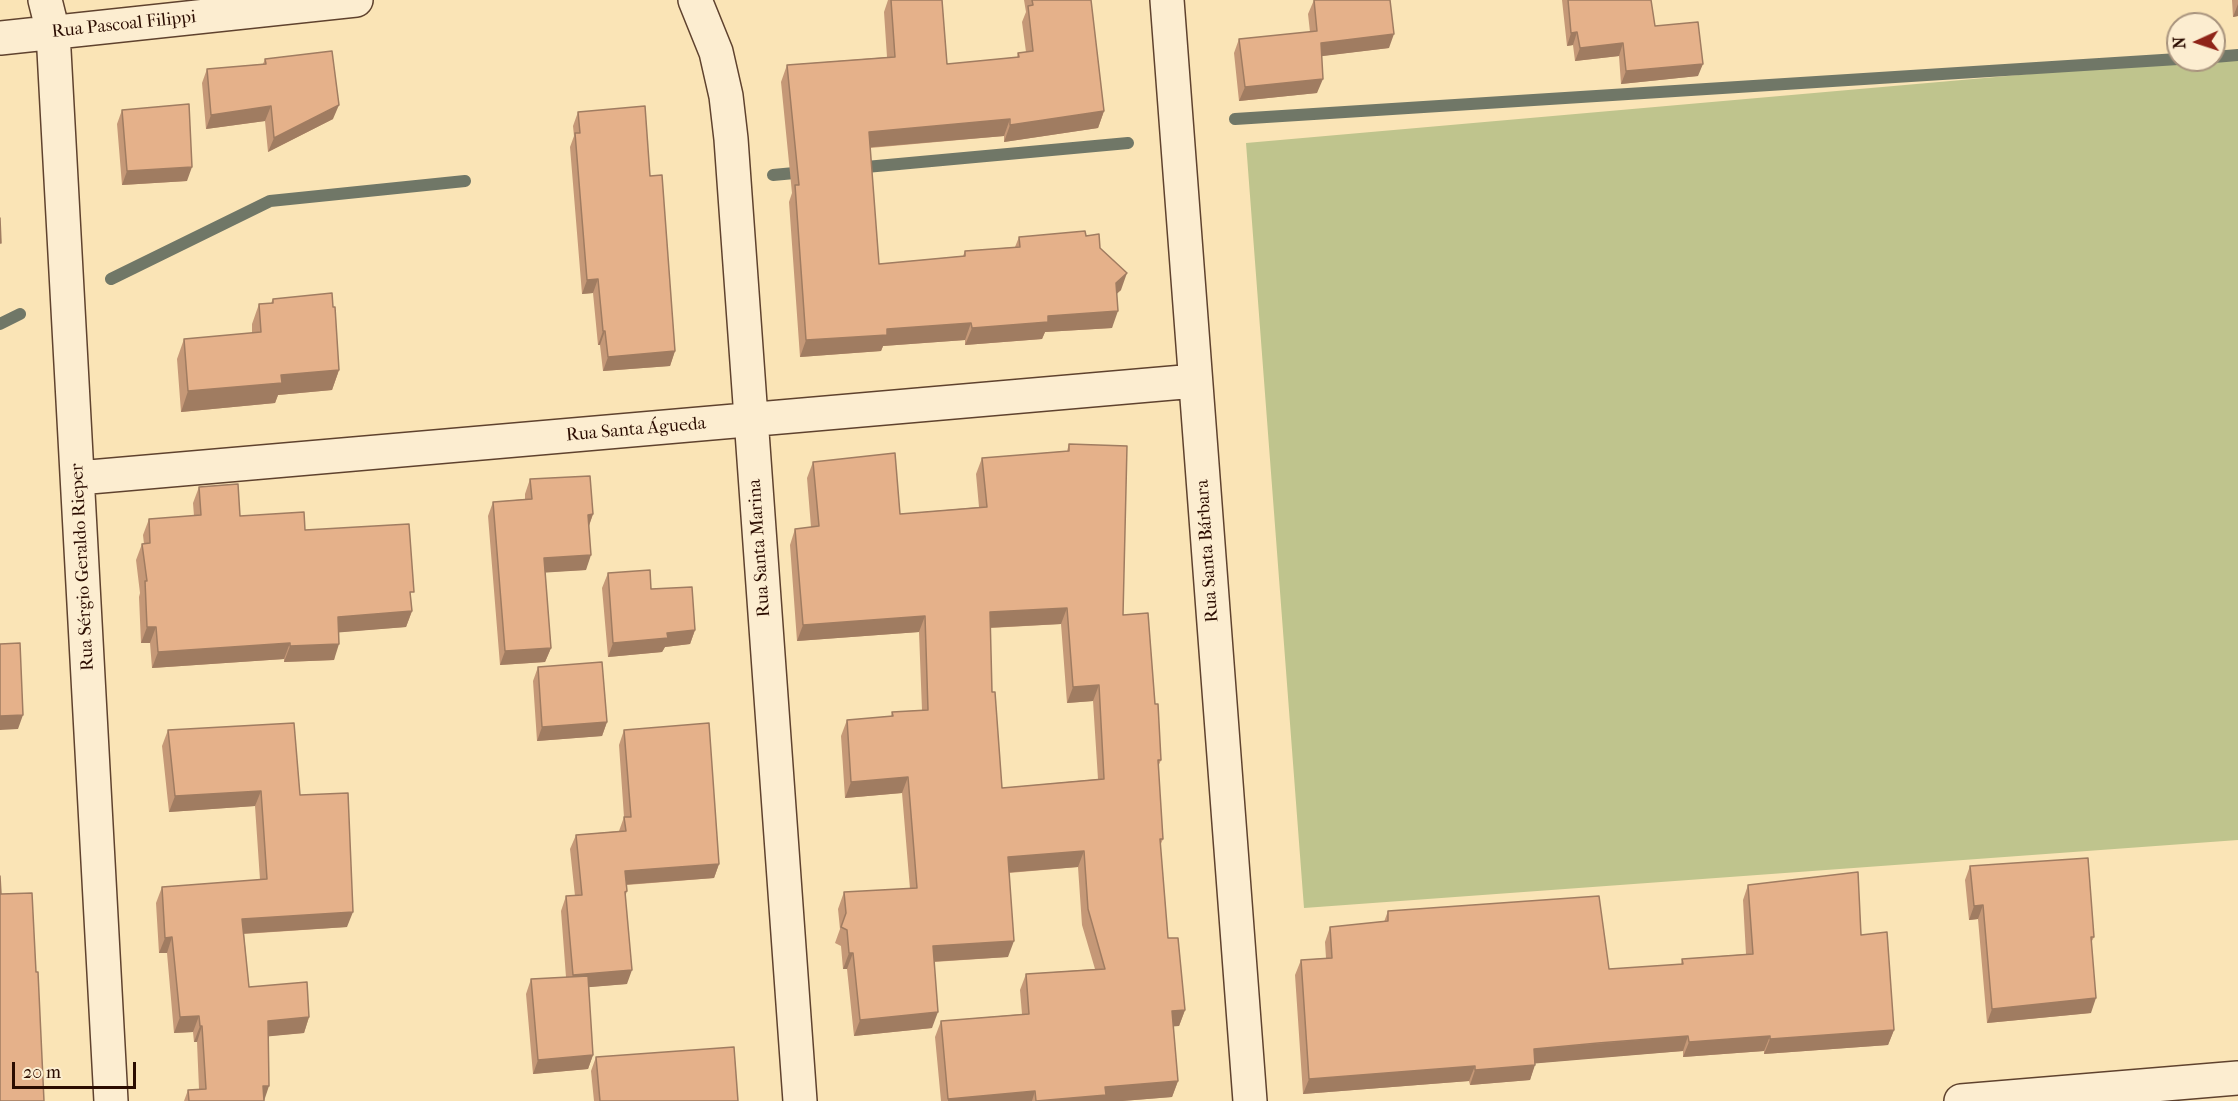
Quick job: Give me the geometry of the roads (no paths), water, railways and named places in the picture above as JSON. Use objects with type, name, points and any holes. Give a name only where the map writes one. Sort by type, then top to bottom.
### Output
[{"type":"street","name":"Rua Sérgio Geraldo Rieper","points":[[45,0],[53,32],[111,1101]]},
{"type":"street","name":"Rua Pascoal Filippi","points":[[0,38],[356,0]]},
{"type":"street","name":"Rua Santa Marina","points":[[695,0],[716,52],[726,96],[731,139],[800,1101]]},
{"type":"street","name":"Rua Santa Bárbara","points":[[1167,0],[1250,1101]]},
{"type":"street","name":"Rua Santa Águeda","points":[[78,478],[1195,381]]},
{"type":"street","points":[[1961,1101],[2238,1078]]},
{"type":"waterway","points":[[2226,56],[2238,55]]},
{"type":"waterway","points":[[1235,119],[2166,60]]},
{"type":"waterway","points":[[855,168],[1128,143]]},
{"type":"waterway","points":[[773,175],[805,172]]},
{"type":"waterway","points":[[111,279],[270,201],[465,181]]},
{"type":"waterway","points":[[0,324],[20,314]]}]
